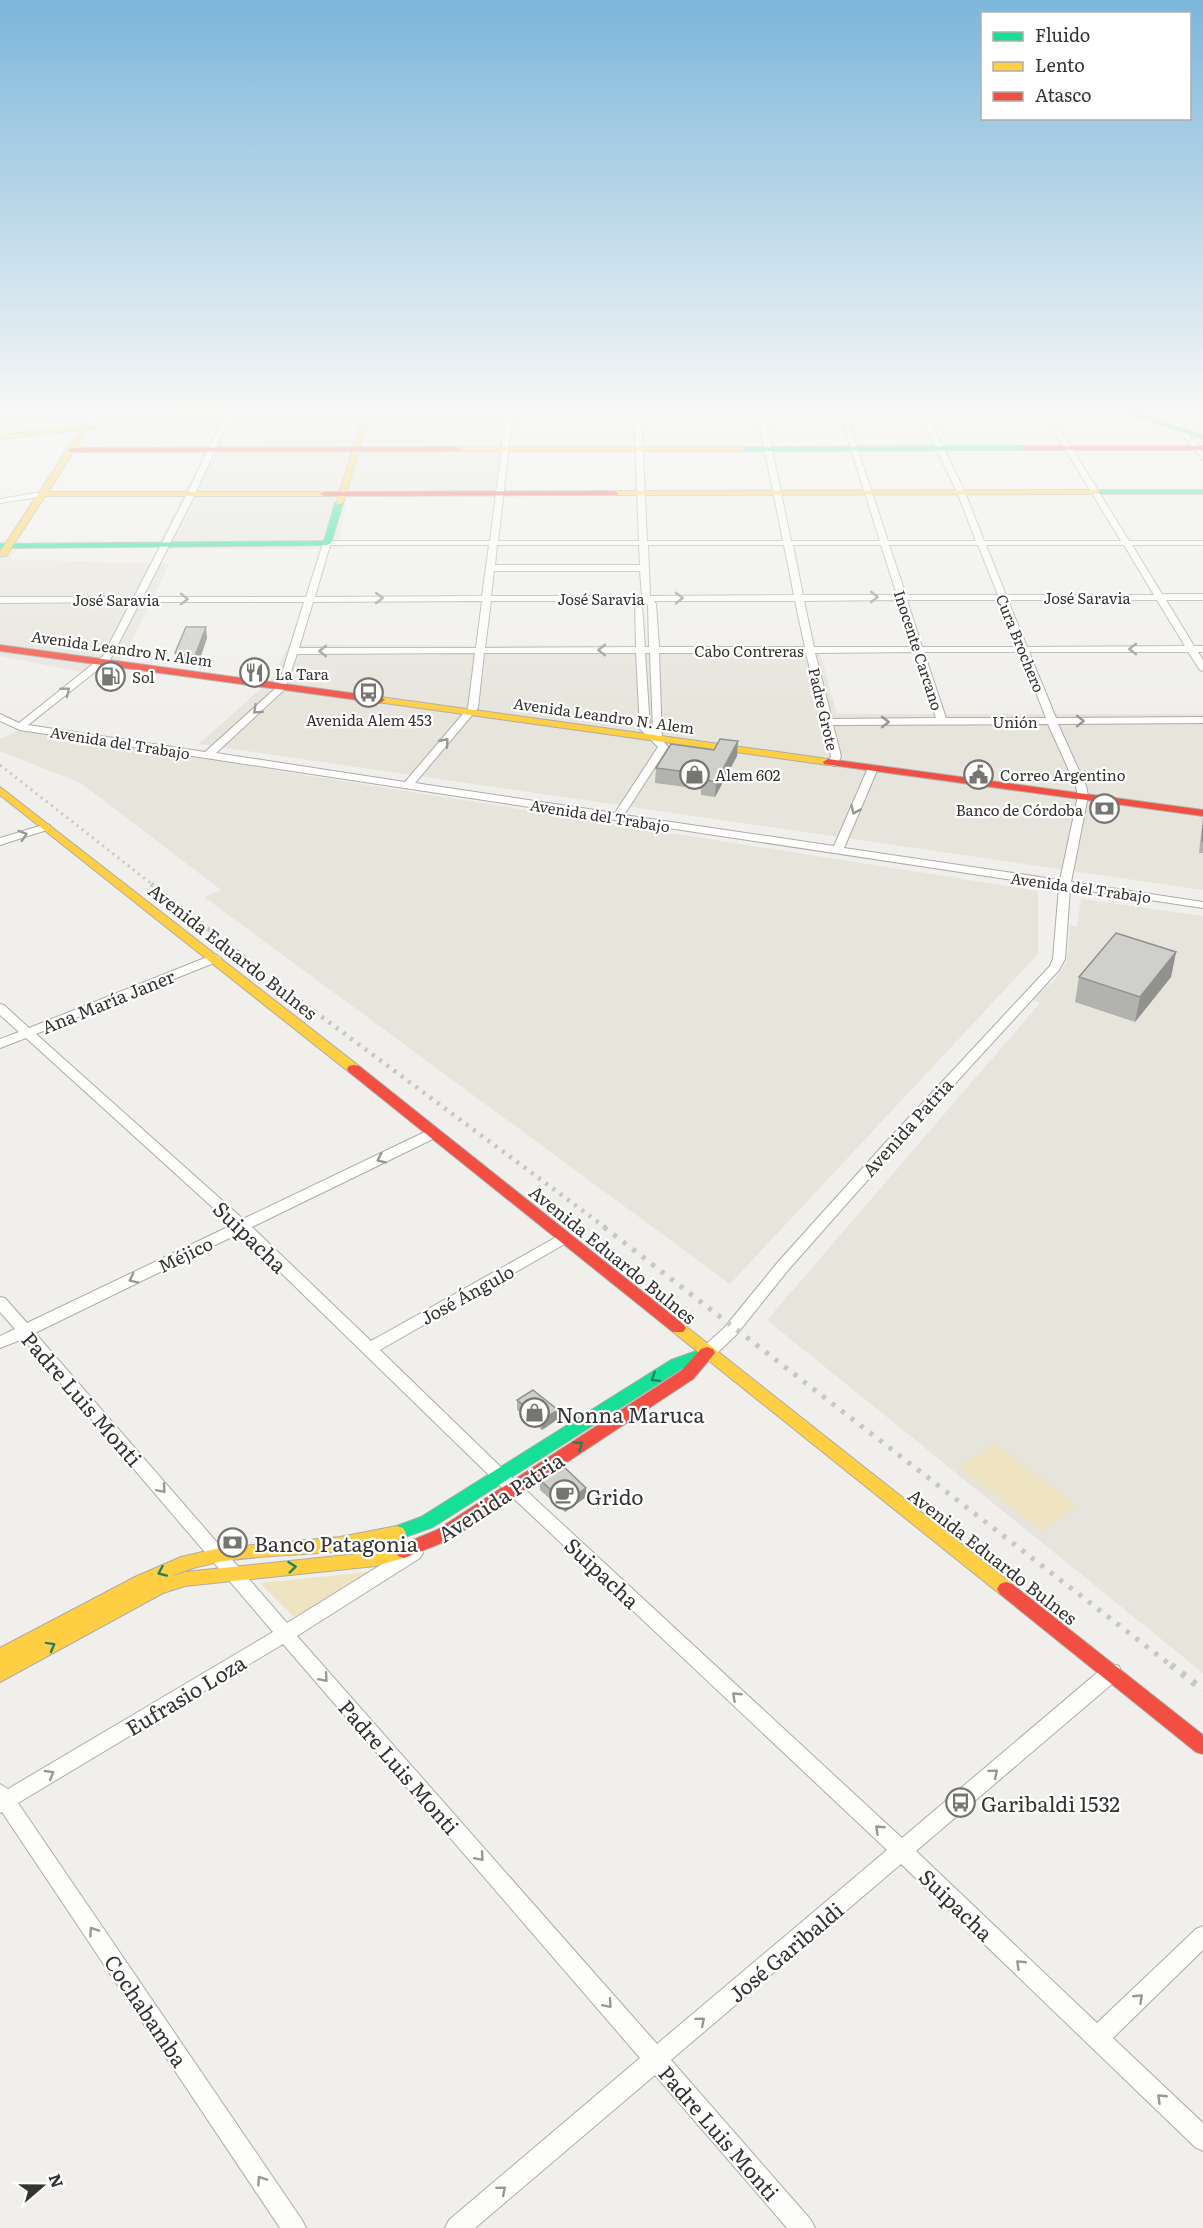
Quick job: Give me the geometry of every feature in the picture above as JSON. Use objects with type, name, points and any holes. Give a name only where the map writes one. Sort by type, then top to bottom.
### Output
[{"type":"main road","points":[[0,559],[4,545],[29,512]]},
{"type":"main road","points":[[4,545],[327,543],[336,512]]},
{"type":"main road","name":"Avenida Leandro N. Alem","points":[[0,648],[1203,813]]},
{"type":"main road","name":"Avenida Eduardo Bulnes","points":[[0,790],[215,958],[707,1353],[1203,1746]]},
{"type":"main road","name":"Avenida Patria","points":[[0,1657],[164,1570],[218,1555],[360,1542],[405,1532],[427,1522],[677,1364],[707,1353]]},
{"type":"main road","name":"Avenida Patria","points":[[0,1674],[157,1588],[185,1578],[369,1560],[395,1555],[443,1535],[687,1375],[707,1353]]},
{"type":"street","points":[[20,727],[103,663],[139,599],[182,512]]},
{"type":"street","points":[[406,786],[471,713],[498,512]]},
{"type":"street","points":[[643,512],[646,598],[652,604],[658,739]]},
{"type":"street","name":"Padre Grote","points":[[781,512],[810,650],[836,756],[833,763]]},
{"type":"street","name":"Inocente Carcano","points":[[875,512],[942,722]]},
{"type":"street","name":"Cura Brochero","points":[[968,512],[1052,721],[1081,786],[1083,796]]},
{"type":"street","points":[[1108,512],[1203,668]]},
{"type":"street","points":[[208,755],[282,687],[327,543],[1203,543]]},
{"type":"street","points":[[491,568],[646,568]]},
{"type":"street","name":"José Saravia","points":[[0,600],[1203,597]]},
{"type":"street","points":[[617,818],[663,747],[658,739],[645,729],[638,603],[646,598]]},
{"type":"street","name":"Cabo Contreras","points":[[294,651],[1203,649]]},
{"type":"street","name":"Avenida del Trabajo","points":[[0,717],[20,727],[1203,905]]},
{"type":"street","name":"Unión","points":[[827,722],[1203,720]]},
{"type":"street","points":[[837,851],[873,768]]},
{"type":"street","points":[[1065,885],[1083,796]]},
{"type":"street","points":[[0,843],[46,827]]},
{"type":"street","name":"Avenida Patria","points":[[707,1353],[723,1338],[793,1254],[950,1079],[1055,967],[1059,959],[1065,885]]},
{"type":"street","name":"Ana María Janer","points":[[0,1044],[215,958]]},
{"type":"street","name":"Suipacha","points":[[0,1008],[242,1226],[499,1475],[902,1851],[1203,2139]]},
{"type":"street","name":"Méjico","points":[[0,1343],[434,1133]]},
{"type":"street","name":"José Ángulo","points":[[368,1350],[565,1238]]},
{"type":"street","name":"Padre Luis Monti","points":[[0,1302],[285,1634],[803,2228]]},
{"type":"street","name":"Eufrasio Loza","points":[[2,1799],[285,1634],[443,1535]]},
{"type":"street","points":[[360,1542],[367,1549],[368,1582]]},
{"type":"street","name":"José Garibaldi","points":[[457,2228],[1112,1672]]},
{"type":"street","name":"Cochabamba","points":[[2,1799],[294,2228]]},
{"type":"street","points":[[1097,2038],[1203,1936]]},
{"type":"shaded area","points":[[174,512],[345,512],[337,549],[156,549]]},
{"type":"shaded area","points":[[0,541],[22,541],[10,559],[169,564],[125,656],[97,675],[0,656]]},
{"type":"shaded area","points":[[288,645],[818,646],[837,714],[1203,714],[1203,890],[199,744],[274,677]]},
{"type":"shaded area","points":[[20,730],[1038,891],[1038,954],[730,1284],[204,897],[221,890],[81,783],[0,751],[0,739]]},
{"type":"shaded area","points":[[1081,899],[1203,916],[1203,1673],[767,1320],[1040,1003],[1032,999],[1054,981],[1067,961],[1070,925],[1077,927]]},
{"type":"shaded area","points":[[994,1443],[1077,1505],[1042,1531],[959,1467]]},
{"type":"shaded area","points":[[368,1572],[295,1618],[260,1583]]},
{"type":"building","points":[[186,627],[206,627],[195,656],[175,653]]},
{"type":"building","points":[[720,739],[738,741],[716,782],[701,779],[704,774],[656,768],[671,744],[714,750]]},
{"type":"building","points":[[1116,933],[1176,952],[1140,997],[1079,977]]},
{"type":"building","points":[[533,1390],[558,1410],[542,1420],[517,1400]]},
{"type":"building","points":[[563,1466],[586,1488],[565,1502],[540,1480]]},
{"type":"railway","points":[[0,765],[153,885]]},
{"type":"railway","points":[[151,884],[291,994],[606,1228]]},
{"type":"railway","points":[[604,1227],[1173,1667]]},
{"type":"railway","points":[[1171,1665],[1203,1690]]},
{"type":"traffic: fast","points":[[0,546],[327,543],[336,512]]},
{"type":"traffic: fast","points":[[397,1533],[427,1522],[677,1364],[702,1355]]},
{"type":"traffic: slow","points":[[3,554],[30,512]]},
{"type":"traffic: slow","points":[[380,700],[828,762]]},
{"type":"traffic: slow","points":[[0,790],[354,1069]]},
{"type":"traffic: slow","points":[[678,1328],[1006,1589]]},
{"type":"traffic: slow","points":[[0,1657],[141,1582],[181,1564],[220,1555],[340,1544],[397,1533]]},
{"type":"traffic: slow","points":[[0,1674],[157,1588],[185,1579],[376,1559],[404,1551]]},
{"type":"traffic: jam","points":[[0,648],[380,700]]},
{"type":"traffic: jam","points":[[828,762],[1203,813]]},
{"type":"traffic: jam","points":[[354,1069],[678,1328]]},
{"type":"traffic: jam","points":[[404,1551],[443,1535],[687,1375],[707,1353]]},
{"type":"traffic: jam","points":[[1006,1589],[1203,1746]]},
{"type":"place","name":"La Tara","points":[[254,673]]},
{"type":"place","name":"Sol","points":[[111,676]]},
{"type":"place","name":"Avenida Alem 453","points":[[369,692]]},
{"type":"place","name":"Alem 602","points":[[694,774]]},
{"type":"place","name":"Correo Argentino","points":[[979,774]]},
{"type":"place","name":"Banco de Córdoba","points":[[1104,809]]},
{"type":"place","name":"Nonna Maruca","points":[[535,1413]]},
{"type":"place","name":"Grido","points":[[565,1495]]},
{"type":"place","name":"Banco Patagonia","points":[[233,1542]]},
{"type":"place","name":"Garibaldi 1532","points":[[960,1802]]}]
